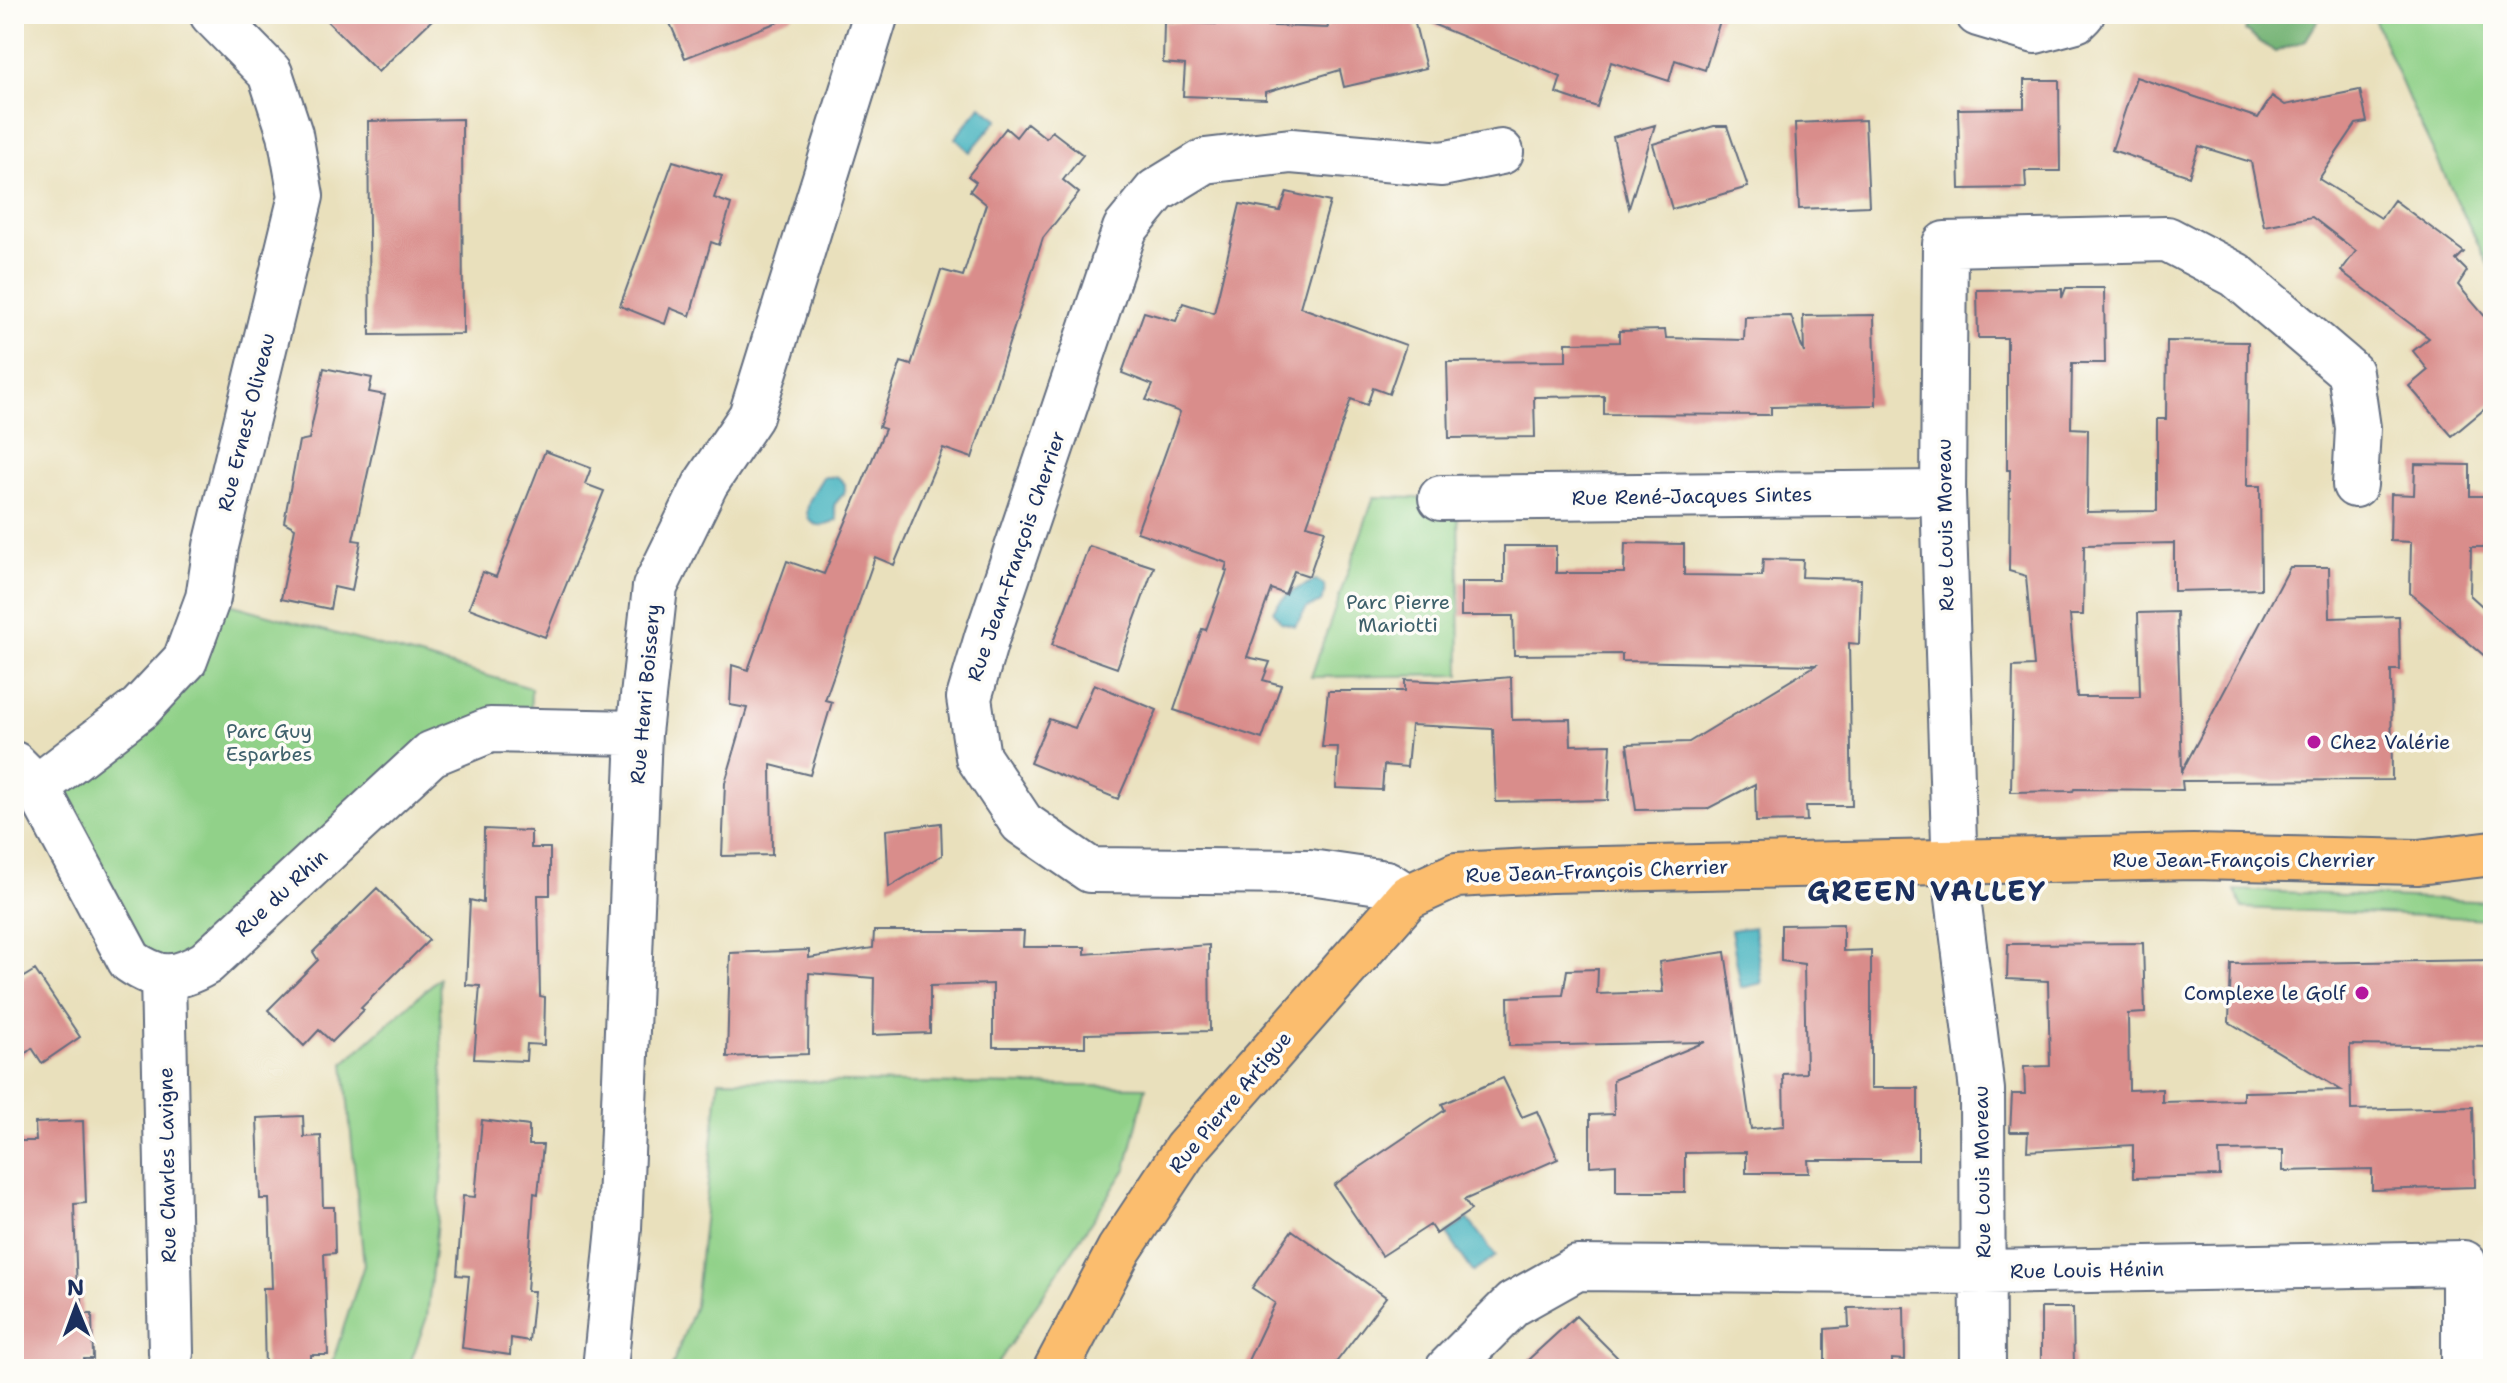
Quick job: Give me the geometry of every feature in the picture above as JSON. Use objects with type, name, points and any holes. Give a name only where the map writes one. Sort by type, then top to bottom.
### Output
[{"type":"main road","name":"Rue Jean-François Cherrier","points":[[2418,862],[2493,853]]},
{"type":"main road","name":"Rue Jean-François Cherrier","points":[[1408,897],[1456,875],[1550,870],[2193,857],[2418,862],[2493,873]]},
{"type":"main road","name":"Rue Pierre Artigue","points":[[1056,1369],[1119,1250],[1186,1149],[1408,897]]},
{"type":"street","name":"Rue Ernest Oliveau","points":[[26,775],[140,708],[185,660],[208,598],[216,546],[301,196],[290,134],[270,73],[212,14]]},
{"type":"street","name":"Rue Henri Boissery","points":[[605,1369],[619,1228],[639,733],[655,587],[706,483],[751,416],[876,14]]},
{"type":"street","points":[[1978,14],[2035,31],[2076,20],[2082,14]]},
{"type":"street","name":"Rue Jean-François Cherrier","points":[[1408,897],[1386,883],[1310,872],[1090,870],[1022,823],[978,757],[969,698],[1125,229],[1156,191],[1205,161],[1291,151],[1442,164],[1501,152]]},
{"type":"street","name":"Rue Louis Moreau","points":[[1983,1369],[1982,1090],[1955,862],[1943,493],[1943,248],[1949,243],[2167,239],[2236,275],[2350,372],[2358,428],[2355,485]]},
{"type":"street","name":"Rue René-Jacques Sintes","points":[[1441,498],[1943,493]]},
{"type":"street","name":"Rue du Rhin","points":[[163,977],[186,975],[206,963],[431,754],[490,730],[639,733]]},
{"type":"street","points":[[26,775],[130,961],[146,972],[163,977]]},
{"type":"street","name":"Rue Charles Lavigne","points":[[163,977],[171,1353]]},
{"type":"street","name":"Rue Louis Hénin","points":[[1448,1369],[1513,1304],[1577,1268],[1984,1272],[2479,1263],[2464,1369]]},
{"type":"green space","points":[[2251,14],[2322,14],[2306,40],[2275,52],[2245,31]]},
{"type":"green space","points":[[2372,14],[2493,14],[2493,275],[2416,116]]},
{"type":"green space","name":"Parc Pierre Mariotti","points":[[1374,497],[1458,499],[1460,675],[1311,677]]},
{"type":"green space","name":"Parc Guy Esparbes","points":[[208,598],[531,688],[530,731],[490,730],[163,977],[37,787],[140,708]]},
{"type":"green space","points":[[2235,890],[2493,902],[2493,919],[2243,908]]},
{"type":"green space","points":[[439,978],[445,1145],[427,1317],[408,1369],[330,1369],[364,1265],[344,1063]]},
{"type":"green space","points":[[719,1080],[1146,1087],[1126,1169],[994,1369],[671,1369],[695,1305]]},
{"type":"water","points":[[981,106],[998,119],[970,152],[955,138]]},
{"type":"water","points":[[823,477],[838,477],[845,484],[845,492],[834,505],[837,520],[826,525],[812,522],[807,513],[810,499]]},
{"type":"water","points":[[1316,580],[1324,585],[1321,602],[1307,608],[1295,626],[1281,622],[1273,611],[1281,600]]},
{"type":"water","points":[[1754,927],[1762,983],[1741,988],[1731,930]]},
{"type":"water","points":[[1468,1219],[1496,1256],[1473,1272],[1447,1234]]},
{"type":"building","points":[[320,14],[438,14],[378,72]]},
{"type":"building","points":[[666,14],[793,14],[793,16],[685,58]]},
{"type":"building","points":[[1326,14],[1722,14],[1705,70],[1675,60],[1669,81],[1611,62],[1597,107],[1556,93],[1561,77],[1413,16],[1426,68],[1344,87],[1340,70],[1266,92],[1266,99],[1183,96],[1185,65],[1163,63],[1164,22],[1328,28]]},
{"type":"building","points":[[2136,77],[2258,118],[2272,96],[2285,105],[2360,90],[2367,122],[2356,124],[2319,179],[2381,218],[2394,200],[2464,252],[2456,260],[2467,271],[2458,285],[2493,326],[2493,402],[2452,436],[2409,386],[2428,370],[2413,351],[2429,338],[2341,271],[2356,251],[2312,217],[2264,226],[2251,162],[2199,146],[2189,176],[2112,150]]},
{"type":"building","points":[[2024,80],[2059,80],[2060,171],[2025,171],[2026,188],[1960,189],[1958,109],[2024,108]]},
{"type":"building","points":[[462,119],[463,334],[370,335],[368,121]]},
{"type":"building","points":[[1865,120],[1869,206],[1799,209],[1795,123]]},
{"type":"building","points":[[1027,123],[1046,138],[1052,131],[1083,155],[1063,180],[1079,193],[1043,238],[972,458],[943,448],[894,565],[875,557],[825,700],[832,702],[810,775],[771,765],[772,855],[722,856],[725,783],[747,708],[730,705],[732,665],[748,670],[787,561],[824,574],[885,429],[879,427],[901,362],[911,365],[941,270],[963,276],[986,204],[970,191],[976,182],[968,176],[1006,128],[1016,137]]},
{"type":"building","points":[[1655,125],[1629,208],[1613,137]]},
{"type":"building","points":[[1714,126],[1727,126],[1748,187],[1672,209],[1653,144]]},
{"type":"building","points":[[673,161],[722,176],[714,198],[731,204],[719,245],[711,242],[690,316],[670,308],[665,324],[620,306]]},
{"type":"building","points":[[1287,192],[1330,202],[1300,307],[1406,345],[1389,394],[1373,388],[1367,405],[1351,399],[1307,525],[1325,530],[1309,576],[1294,571],[1285,594],[1271,589],[1247,657],[1270,662],[1263,680],[1281,685],[1262,739],[1174,710],[1202,629],[1206,630],[1227,563],[1137,532],[1180,412],[1146,400],[1153,385],[1122,373],[1144,312],[1176,321],[1183,303],[1214,313],[1240,204],[1280,211]]},
{"type":"building","points":[[2066,288],[2104,288],[2105,363],[2072,363],[2071,428],[2088,429],[2087,512],[2157,511],[2157,419],[2166,419],[2167,341],[2248,342],[2247,486],[2260,486],[2261,589],[2174,591],[2174,543],[2084,545],[2083,615],[2070,615],[2077,697],[2140,697],[2138,613],[2177,612],[2182,771],[2290,567],[2329,567],[2330,618],[2399,616],[2400,670],[2391,670],[2392,780],[2182,781],[2183,790],[2011,792],[2013,667],[2034,666],[2026,576],[2009,571],[2007,338],[1978,338],[1977,290],[2062,289],[2062,298]]},
{"type":"building","points":[[1874,315],[1876,405],[1771,407],[1771,415],[1604,414],[1604,396],[1534,397],[1535,437],[1449,438],[1447,362],[1566,361],[1566,343],[1619,342],[1619,331],[1665,330],[1666,338],[1744,340],[1745,317],[1791,316],[1804,353],[1803,316]]},
{"type":"building","points":[[324,368],[372,378],[369,392],[385,395],[353,540],[361,541],[352,591],[334,587],[330,609],[281,599],[295,528],[284,522],[299,441],[309,439]]},
{"type":"building","points":[[545,451],[591,468],[585,484],[604,491],[545,637],[469,608],[483,572],[496,577]]},
{"type":"building","points":[[2415,464],[2470,465],[2470,496],[2490,496],[2489,547],[2471,547],[2470,595],[2493,616],[2493,663],[2410,593],[2411,542],[2390,541],[2391,494],[2414,495]]},
{"type":"building","points":[[1625,543],[1684,544],[1684,575],[1762,576],[1763,559],[1803,560],[1802,577],[1861,579],[1859,644],[1849,643],[1852,806],[1806,806],[1807,821],[1756,822],[1755,784],[1707,809],[1636,810],[1627,744],[1689,742],[1816,665],[1622,661],[1622,654],[1514,655],[1513,616],[1461,616],[1461,582],[1504,582],[1504,546],[1556,546],[1556,573],[1624,573]]},
{"type":"building","points":[[1089,546],[1154,567],[1117,668],[1052,645]]},
{"type":"building","points":[[1511,677],[1512,720],[1570,719],[1571,745],[1611,744],[1608,800],[1496,802],[1493,729],[1411,725],[1407,767],[1384,765],[1382,790],[1336,788],[1338,747],[1322,747],[1328,691],[1405,691],[1405,680],[1453,682]]},
{"type":"building","points":[[1094,684],[1157,710],[1118,799],[1030,763],[1049,719],[1075,728]]},
{"type":"building","points":[[941,823],[942,855],[889,887],[886,830]]},
{"type":"building","points":[[484,829],[531,831],[531,848],[550,848],[550,895],[538,895],[540,996],[545,997],[544,1045],[527,1044],[526,1061],[474,1059],[480,986],[466,985],[470,900],[483,903]]},
{"type":"building","points":[[377,888],[429,940],[361,1008],[364,1010],[332,1042],[319,1030],[304,1046],[268,1010],[318,960],[313,952]]},
{"type":"building","points":[[1843,924],[1843,951],[1871,950],[1871,1088],[1918,1088],[1918,1160],[1808,1160],[1809,1173],[1746,1173],[1746,1152],[1685,1153],[1685,1192],[1616,1192],[1616,1164],[1590,1166],[1590,1115],[1614,1114],[1613,1080],[1705,1042],[1509,1046],[1508,997],[1563,995],[1567,970],[1598,969],[1597,994],[1663,992],[1659,962],[1725,952],[1751,1129],[1784,1126],[1783,1074],[1806,1073],[1804,964],[1781,961],[1781,925]]},
{"type":"building","points":[[874,931],[1024,931],[1023,947],[1085,947],[1085,954],[1209,945],[1210,1031],[1085,1034],[1085,1047],[993,1047],[993,984],[930,986],[930,1033],[873,1035],[874,978],[809,973],[808,1054],[727,1057],[730,953],[809,950],[809,958],[873,948]]},
{"type":"building","points":[[2143,943],[2145,1013],[2128,1014],[2129,1090],[2162,1089],[2162,1102],[2243,1100],[2243,1092],[2341,1090],[2229,1022],[2231,964],[2493,960],[2493,1047],[2350,1045],[2351,1110],[2473,1107],[2475,1187],[2372,1190],[2372,1169],[2283,1171],[2283,1150],[2219,1151],[2220,1176],[2133,1178],[2133,1145],[2027,1151],[2028,1132],[2010,1132],[2012,1094],[2025,1094],[2024,1067],[2050,1066],[2048,981],[2007,979],[2008,944]]},
{"type":"building","points":[[35,970],[80,1037],[42,1063],[32,1048],[14,1063],[14,983]]},
{"type":"building","points":[[1503,1078],[1522,1117],[1537,1111],[1558,1159],[1464,1200],[1471,1210],[1436,1234],[1430,1225],[1382,1256],[1334,1185],[1445,1110],[1442,1104]]},
{"type":"building","points":[[303,1116],[304,1137],[321,1136],[323,1207],[334,1207],[335,1253],[324,1254],[328,1355],[311,1355],[311,1369],[265,1369],[263,1288],[272,1288],[269,1199],[260,1199],[257,1118]]},
{"type":"building","points":[[482,1120],[529,1126],[529,1145],[543,1145],[538,1194],[534,1193],[527,1291],[534,1291],[529,1341],[511,1338],[510,1355],[462,1348],[469,1276],[457,1275],[463,1196],[475,1197]]},
{"type":"building","points":[[83,1121],[86,1203],[74,1204],[77,1294],[82,1294],[82,1314],[92,1314],[93,1359],[84,1359],[84,1369],[41,1369],[41,1362],[17,1362],[17,1338],[14,1338],[14,1141],[36,1141],[35,1123]]},
{"type":"building","points":[[1292,1230],[1386,1297],[1331,1369],[1244,1369],[1275,1303],[1252,1288]]},
{"type":"building","points":[[1904,1307],[1905,1360],[1892,1359],[1892,1369],[1825,1369],[1825,1329],[1849,1327],[1848,1308]]},
{"type":"building","points":[[2041,1308],[2073,1308],[2074,1369],[2041,1369]]},
{"type":"building","points":[[1576,1316],[1629,1369],[1518,1369]]},
{"type":"place","name":"Chez Valérie","points":[[2314,742]]},
{"type":"place","name":"Complexe le Golf","points":[[2362,993]]},
{"type":"district","name":"GREEN VALLEY","points":[[1927,891]]}]
